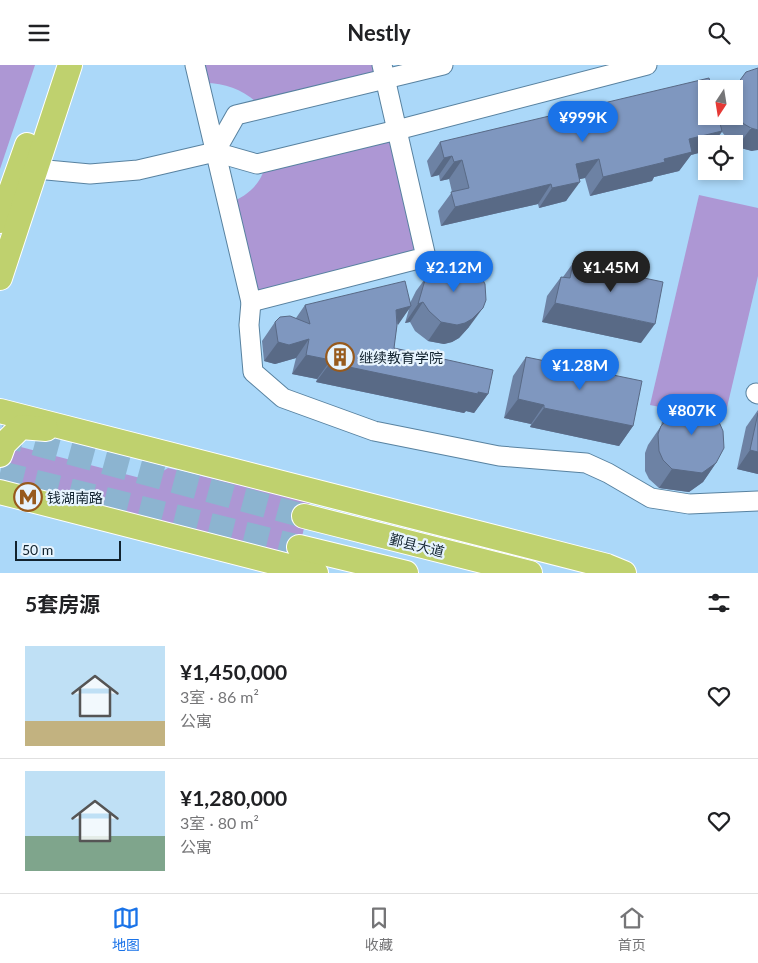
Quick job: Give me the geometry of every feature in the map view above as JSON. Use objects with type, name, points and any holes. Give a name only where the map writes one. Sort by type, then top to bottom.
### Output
[{"type":"main road","points":[[0,221],[54,65]]},
{"type":"main road","points":[[0,277],[70,65]]},
{"type":"main road","points":[[0,411],[607,566],[624,573]]},
{"type":"main road","points":[[0,455],[4,444],[21,427],[80,432]]},
{"type":"main road","points":[[0,472],[5,485],[66,509]]},
{"type":"main road","points":[[0,491],[316,573]]},
{"type":"main road","name":"鄞县大道","points":[[304,516],[530,573]]},
{"type":"main road","points":[[299,547],[406,573]]},
{"type":"lane","points":[[194,65],[251,302],[249,325],[253,372],[283,398],[374,431],[499,456],[586,463],[608,473],[651,498],[689,504],[758,501]]},
{"type":"lane","points":[[215,152],[236,115],[384,72],[443,65]]},
{"type":"lane","points":[[36,169],[90,174],[138,170],[215,152],[258,164],[647,65]]},
{"type":"lane","points":[[251,302],[426,257],[384,72]]},
{"type":"shaded area","points":[[0,65],[35,65],[0,169]]},
{"type":"shaded area","points":[[197,65],[380,65],[383,76],[262,107],[234,88],[219,84],[201,83]]},
{"type":"shaded area","points":[[388,138],[394,141],[418,248],[414,257],[253,293],[230,203],[252,189],[260,179],[265,166]]},
{"type":"shaded area","points":[[699,195],[758,208],[758,276],[724,420],[650,405]]},
{"type":"shaded area","points":[[17,446],[148,480],[168,468],[310,502],[296,563],[94,510],[79,498],[24,485],[10,467],[12,453]]},
{"type":"building","points":[[758,68],[758,130],[743,123],[743,80],[740,80],[746,72]]},
{"type":"building","points":[[698,81],[698,125],[720,125],[722,131],[698,135],[698,137],[689,139],[692,152],[664,159],[665,162],[603,177],[599,159],[576,164],[580,182],[552,188],[551,184],[455,207],[451,192],[469,188],[462,160],[454,162],[452,156],[444,158],[440,142],[562,113],[566,129],[591,123],[587,107]]},
{"type":"building","points":[[454,261],[471,265],[478,271],[485,284],[486,300],[483,308],[472,319],[457,325],[441,322],[429,311],[423,302],[418,304],[425,280],[430,272],[445,262]]},
{"type":"building","points":[[573,263],[663,282],[655,324],[555,303],[561,277],[570,278]]},
{"type":"building","points":[[405,281],[411,306],[396,310],[397,325],[394,348],[493,370],[488,394],[478,392],[478,394],[330,363],[331,360],[306,355],[309,339],[289,345],[278,342],[275,322],[280,317],[290,316],[310,324],[305,305]]},
{"type":"building","points":[[526,357],[642,381],[633,426],[544,408],[544,405],[518,399]]},
{"type":"building","points":[[686,396],[712,402],[712,404],[722,407],[719,422],[723,431],[724,448],[716,463],[702,473],[672,469],[663,460],[659,451],[658,434],[661,426],[673,413],[676,397],[686,399]]},
{"type":"building","points":[[758,413],[758,452],[750,450]]},
{"type":"tunnel","points":[[0,434],[304,516]]},
{"type":"tunnel","points":[[0,473],[299,547]]},
{"type":"place","name":"继续教育学院","points":[[340,357]]},
{"type":"place","name":"钱湖南路","points":[[28,497]]}]
